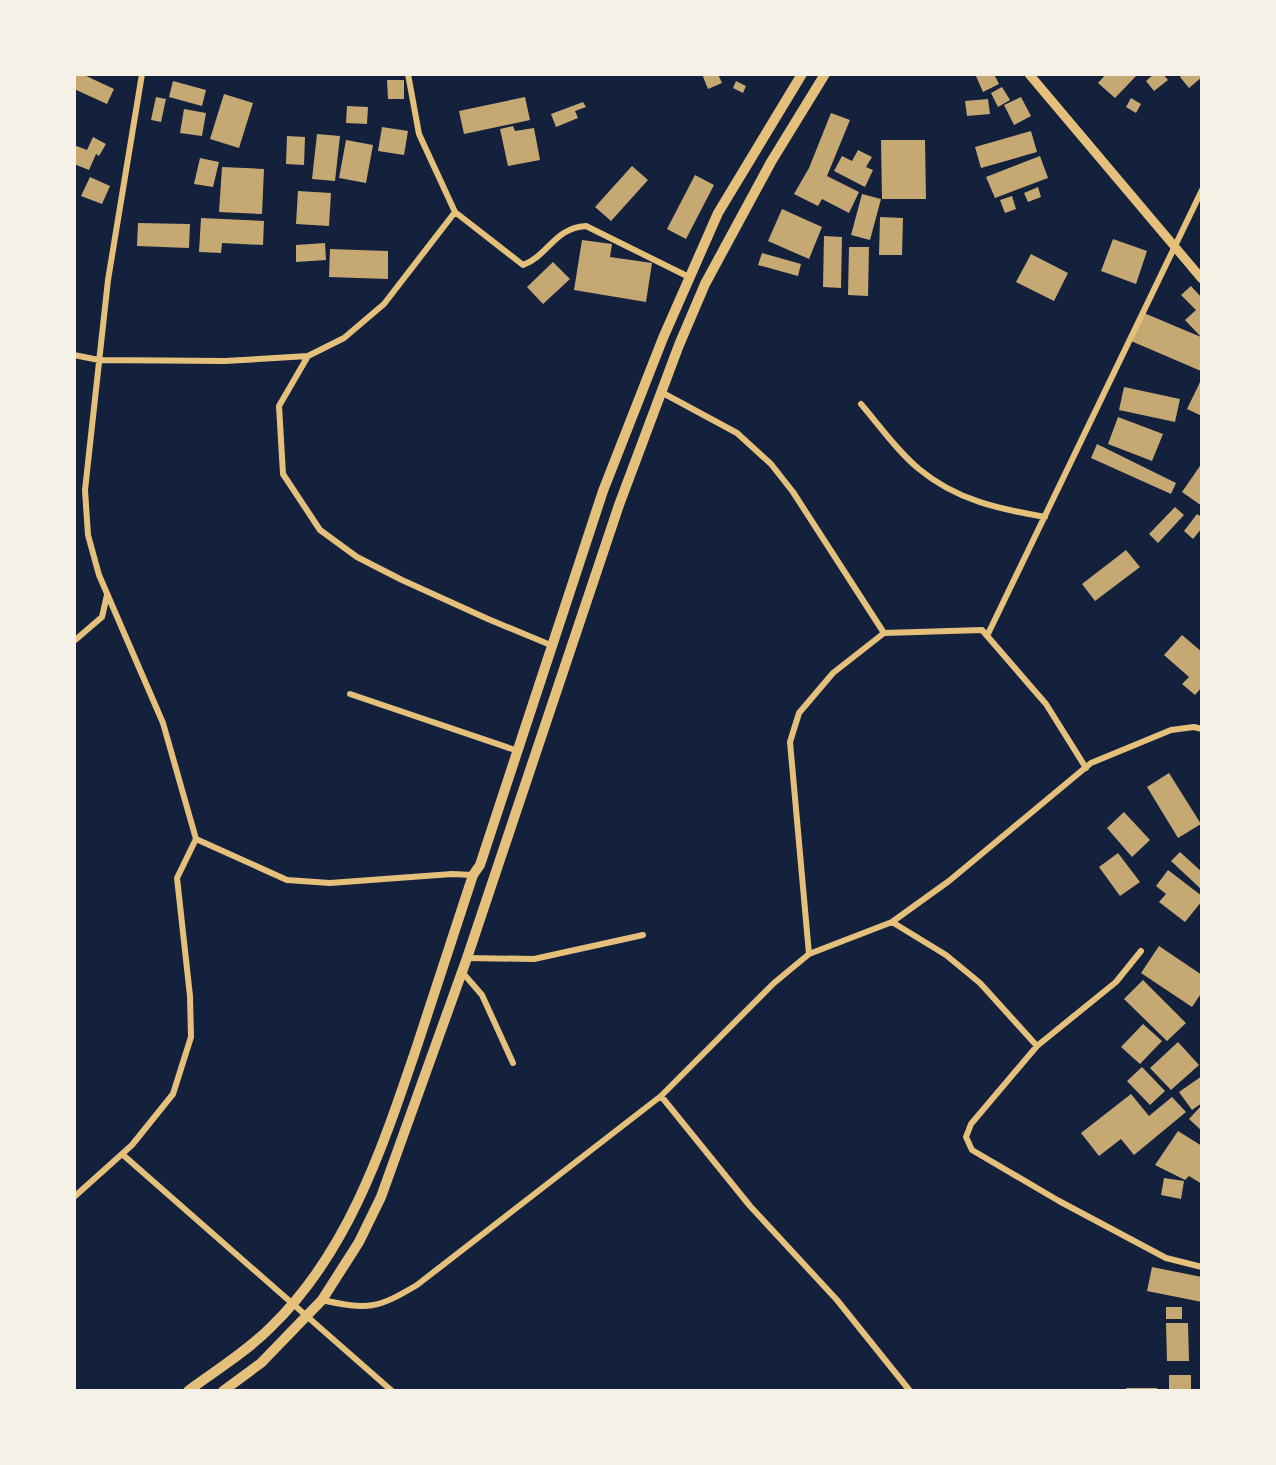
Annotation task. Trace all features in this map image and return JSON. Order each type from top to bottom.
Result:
[{"type":"main road","points":[[188,1391],[269,1329],[292,1304],[342,1235],[369,1181],[473,875],[480,865],[603,491],[718,213],[802,74]]},
{"type":"main road","points":[[223,1391],[261,1363],[322,1300],[359,1242],[381,1197],[467,958],[619,505],[661,392],[705,284],[771,162],[825,74]]},
{"type":"main road","points":[[1029,74],[1202,279]]},
{"type":"street","points":[[74,1197],[122,1154],[173,1094],[191,1037],[190,996],[177,878],[196,839],[163,723],[107,595],[88,535],[85,490],[108,280],[142,74]]},
{"type":"street","points":[[408,74],[419,134],[455,212],[523,265],[532,262],[570,227],[586,226],[689,277]]},
{"type":"street","points":[[987,636],[1202,190]]},
{"type":"street","points":[[74,355],[99,360],[225,361],[308,356],[344,338],[384,304],[455,212]]},
{"type":"street","points":[[308,356],[279,406],[280,433],[283,474],[320,530],[357,557],[402,580],[553,646]]},
{"type":"street","points":[[661,392],[737,433],[771,464],[793,492],[884,633]]},
{"type":"street","points":[[861,404],[917,468],[953,493],[994,508],[1045,517]]},
{"type":"street","points":[[74,641],[102,617],[107,595]]},
{"type":"street","points":[[809,954],[790,742],[799,713],[833,673],[884,633],[982,630],[1046,704],[1086,768]]},
{"type":"street","points":[[350,694],[518,751]]},
{"type":"street","points":[[322,1300],[359,1308],[387,1303],[417,1285],[661,1096],[774,983],[809,954],[892,922],[949,881],[1086,768],[1171,730],[1202,729]]},
{"type":"street","points":[[196,839],[287,880],[330,883],[473,875]]},
{"type":"street","points":[[892,922],[946,955],[1037,1046]]},
{"type":"street","points":[[467,958],[534,959],[643,935]]},
{"type":"street","points":[[1141,951],[1116,982],[1037,1046],[971,1124],[966,1137],[972,1150],[1059,1201],[1166,1258],[1202,1267]]},
{"type":"street","points":[[462,972],[482,995],[513,1063]]},
{"type":"street","points":[[661,1096],[750,1206],[837,1300],[910,1391]]},
{"type":"street","points":[[122,1154],[392,1391]]},
{"type":"building","points":[[74,74],[82,74],[114,89],[107,104],[74,89]]},
{"type":"building","points":[[702,74],[718,74],[722,83],[708,89]]},
{"type":"building","points":[[975,74],[994,74],[999,84],[983,92]]},
{"type":"building","points":[[1106,74],[1138,74],[1115,98],[1098,83]]},
{"type":"building","points":[[1154,74],[1163,74],[1168,80],[1154,91],[1146,81]]},
{"type":"building","points":[[1183,74],[1202,74],[1202,77],[1189,88],[1180,77]]},
{"type":"building","points":[[387,80],[404,80],[404,99],[388,99]]},
{"type":"building","points":[[173,81],[206,90],[202,106],[169,97]]},
{"type":"building","points":[[736,81],[746,86],[743,93],[733,88]]},
{"type":"building","points":[[1002,87],[1010,100],[998,107],[991,93]]},
{"type":"building","points":[[224,94],[253,103],[239,148],[210,139]]},
{"type":"building","points":[[156,97],[166,99],[161,122],[151,120]]},
{"type":"building","points":[[525,97],[530,120],[464,134],[459,111]]},
{"type":"building","points":[[1021,97],[1031,116],[1014,125],[1004,105]]},
{"type":"building","points":[[1131,98],[1141,104],[1136,113],[1126,107]]},
{"type":"building","points":[[988,99],[990,114],[967,116],[965,101]]},
{"type":"building","points":[[583,102],[586,107],[575,111],[578,118],[556,127],[551,114]]},
{"type":"building","points":[[347,106],[368,107],[367,124],[346,123]]},
{"type":"building","points":[[184,109],[206,113],[202,136],[180,133]]},
{"type":"building","points":[[831,113],[850,120],[827,176],[859,192],[849,213],[822,199],[818,206],[794,194],[809,168]]},
{"type":"building","points":[[513,126],[515,131],[534,128],[540,160],[508,166],[500,129]]},
{"type":"building","points":[[382,127],[408,131],[404,155],[378,151]]},
{"type":"building","points":[[1031,131],[1037,152],[981,168],[975,147]]},
{"type":"building","points":[[317,134],[340,136],[335,181],[312,179]]},
{"type":"building","points":[[287,136],[305,137],[304,165],[286,164]]},
{"type":"building","points":[[93,137],[106,144],[99,156],[96,154],[89,170],[74,164],[74,145],[87,150]]},
{"type":"building","points":[[346,140],[373,145],[366,183],[339,178]]},
{"type":"building","points":[[881,140],[925,140],[926,199],[882,199]]},
{"type":"building","points":[[858,150],[872,157],[866,167],[873,170],[865,187],[834,171],[842,156],[852,161]]},
{"type":"building","points":[[1040,156],[1048,178],[995,198],[986,177]]},
{"type":"building","points":[[200,158],[219,162],[213,187],[194,184]]},
{"type":"building","points":[[632,166],[648,180],[611,221],[595,207]]},
{"type":"building","points":[[222,167],[264,169],[262,214],[219,212]]},
{"type":"building","points":[[695,175],[714,185],[686,239],[667,229]]},
{"type":"building","points":[[90,177],[110,186],[102,204],[81,196]]},
{"type":"building","points":[[1038,187],[1041,197],[1028,202],[1024,193]]},
{"type":"building","points":[[298,191],[331,193],[329,226],[296,224]]},
{"type":"building","points":[[862,194],[881,199],[870,240],[851,235]]},
{"type":"building","points":[[1012,196],[1016,209],[1005,213],[1000,200]]},
{"type":"building","points":[[782,209],[822,227],[809,259],[768,241]]},
{"type":"building","points":[[880,217],[903,218],[902,255],[879,255]]},
{"type":"building","points":[[201,218],[264,221],[263,245],[222,243],[221,253],[199,252]]},
{"type":"building","points":[[138,223],[190,224],[189,248],[137,246]]},
{"type":"building","points":[[824,236],[842,237],[841,288],[823,287]]},
{"type":"building","points":[[1113,239],[1147,251],[1136,284],[1101,271]]},
{"type":"building","points":[[582,240],[612,244],[610,257],[652,263],[646,302],[574,290]]},
{"type":"building","points":[[325,243],[326,260],[296,262],[296,245]]},
{"type":"building","points":[[849,247],[869,247],[868,296],[848,295]]},
{"type":"building","points":[[330,249],[388,251],[388,279],[329,277]]},
{"type":"building","points":[[762,253],[801,264],[798,276],[758,265]]},
{"type":"building","points":[[1031,254],[1068,273],[1054,301],[1016,282]]},
{"type":"building","points":[[553,262],[570,279],[543,304],[527,287]]},
{"type":"building","points":[[1191,286],[1202,298],[1201,371],[1131,341],[1144,313],[1201,337],[1185,320],[1196,310],[1181,295]]},
{"type":"building","points":[[1202,378],[1202,416],[1187,409]]},
{"type":"building","points":[[1124,387],[1180,399],[1175,422],[1119,410]]},
{"type":"building","points":[[1118,417],[1163,434],[1152,461],[1108,444]]},
{"type":"building","points":[[1097,444],[1176,483],[1171,494],[1091,458]]},
{"type":"building","points":[[1202,463],[1202,506],[1182,492]]},
{"type":"building","points":[[1175,507],[1184,515],[1158,543],[1149,534]]},
{"type":"building","points":[[1197,514],[1202,517],[1202,528],[1193,539],[1184,531]]},
{"type":"building","points":[[1126,550],[1140,567],[1095,601],[1082,584]]},
{"type":"building","points":[[1182,635],[1202,652],[1202,687],[1195,695],[1182,684],[1189,677],[1164,655]]},
{"type":"building","points":[[1169,773],[1201,824],[1178,838],[1147,787]]},
{"type":"building","points":[[1124,812],[1150,840],[1132,857],[1107,828]]},
{"type":"building","points":[[1180,852],[1202,872],[1202,890],[1171,861]]},
{"type":"building","points":[[1118,853],[1140,882],[1120,896],[1099,867]]},
{"type":"building","points":[[1168,870],[1202,896],[1202,901],[1185,922],[1159,902],[1166,894],[1156,886]]},
{"type":"building","points":[[1159,946],[1202,975],[1202,992],[1192,1007],[1141,973]]},
{"type":"building","points":[[1143,980],[1186,1023],[1167,1041],[1124,999]]},
{"type":"building","points":[[1143,1024],[1162,1041],[1140,1064],[1121,1047]]},
{"type":"building","points":[[1178,1042],[1199,1065],[1171,1090],[1150,1068]]},
{"type":"building","points":[[1142,1067],[1165,1091],[1150,1105],[1127,1081]]},
{"type":"building","points":[[1202,1076],[1202,1103],[1192,1110],[1179,1092]]},
{"type":"building","points":[[1131,1094],[1149,1116],[1172,1097],[1186,1112],[1134,1155],[1121,1139],[1099,1156],[1081,1133]]},
{"type":"building","points":[[1200,1107],[1202,1109],[1202,1131],[1189,1119]]},
{"type":"building","points":[[1178,1131],[1202,1146],[1202,1184],[1189,1176],[1185,1180],[1155,1165]]},
{"type":"building","points":[[1164,1178],[1184,1181],[1181,1199],[1161,1195]]},
{"type":"building","points":[[1152,1267],[1202,1277],[1202,1302],[1147,1291]]},
{"type":"building","points":[[1166,1307],[1182,1307],[1182,1319],[1166,1319]]},
{"type":"building","points":[[1166,1323],[1188,1323],[1189,1361],[1167,1361]]},
{"type":"building","points":[[1169,1375],[1191,1375],[1191,1391],[1169,1391]]},
{"type":"building","points":[[1126,1388],[1157,1388],[1157,1391],[1126,1391]]}]
